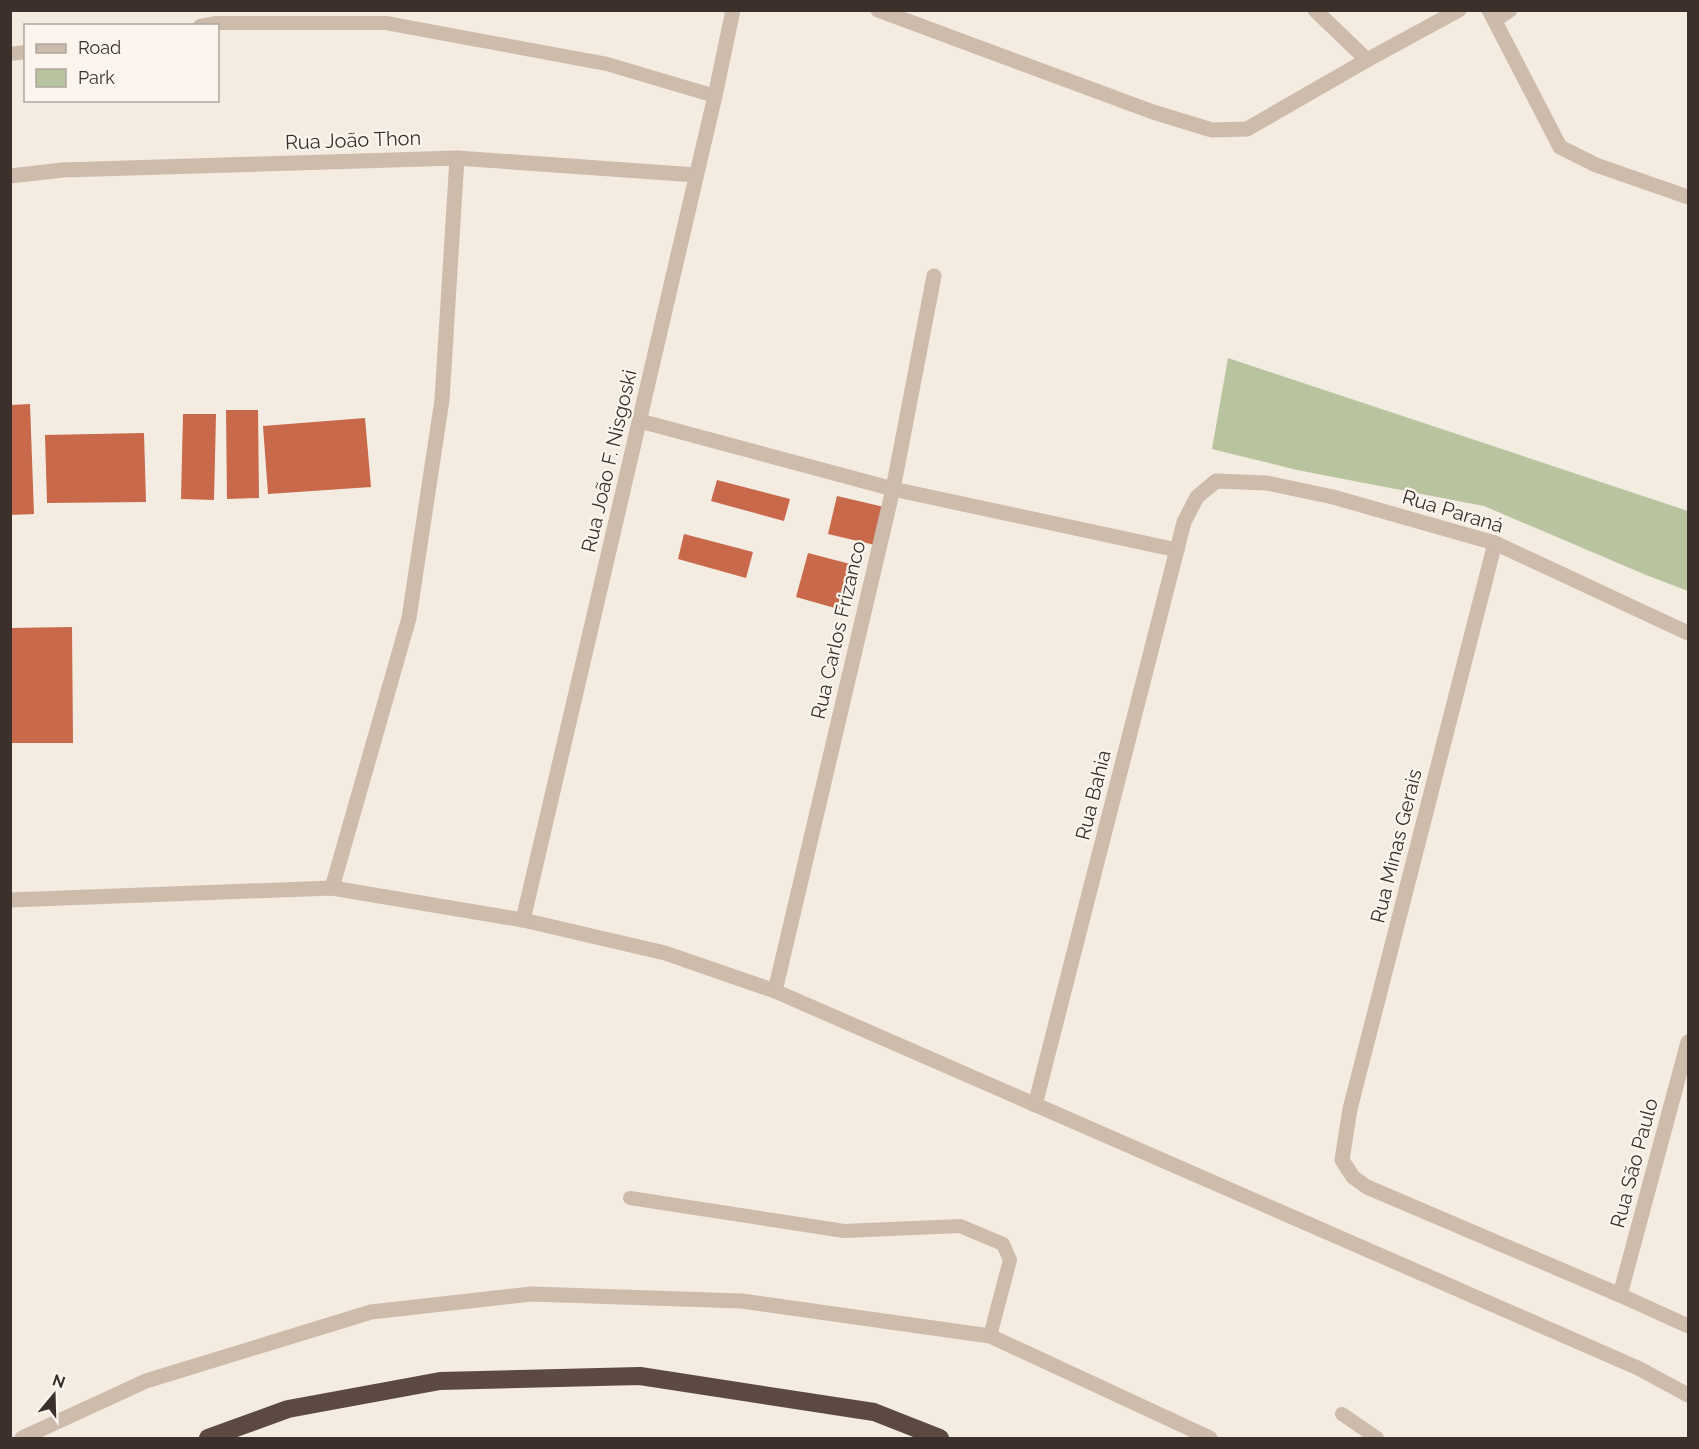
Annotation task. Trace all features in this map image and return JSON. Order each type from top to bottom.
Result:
[{"type":"highway","points":[[208,1438],[288,1409],[440,1381],[640,1377],[874,1412],[940,1438]]},
{"type":"street","name":"Rua João F. Nisgoski","points":[[523,921],[733,10]]},
{"type":"street","points":[[878,10],[1154,112],[1212,130],[1247,129],[1459,10]]},
{"type":"street","points":[[1315,10],[1367,60]]},
{"type":"street","points":[[1510,10],[1492,15],[1560,147],[1596,165],[1689,197]]},
{"type":"street","points":[[332,888],[409,618],[442,400],[457,158]]},
{"type":"street","name":"Rua João Thon","points":[[10,176],[63,170],[457,158],[696,175]]},
{"type":"street","name":"Rua Carlos Frizanco","points":[[775,990],[892,489],[934,276]]},
{"type":"street","points":[[640,421],[892,489],[1177,550]]},
{"type":"street","name":"Rua Paraná","points":[[1197,497],[1216,481],[1267,483],[1333,497],[1495,543],[1689,633]]},
{"type":"street","name":"Rua Bahia","points":[[1035,1105],[1184,522],[1197,497]]},
{"type":"street","name":"Rua Minas Gerais","points":[[1495,543],[1350,1109],[1342,1160],[1353,1177],[1367,1187],[1620,1295]]},
{"type":"street","points":[[10,900],[332,888],[523,921],[665,953],[775,990],[1627,1364],[1689,1395]]},
{"type":"street","name":"Rua São Paulo","points":[[1620,1295],[1689,1042]]},
{"type":"street","points":[[22,1438],[146,1382],[371,1312],[543,1294],[742,1301],[990,1336],[1210,1438]]},
{"type":"street","points":[[1620,1295],[1689,1326]]},
{"type":"lane","points":[[211,24],[386,23],[607,64],[715,96]]},
{"type":"lane","points":[[630,1198],[844,1231],[960,1226],[1003,1244],[1010,1260],[990,1336]]},
{"type":"lane","points":[[1342,1414],[1377,1438]]},
{"type":"green space","points":[[1228,358],[1688,511],[1688,591],[1484,506],[1297,470],[1212,449]]},
{"type":"building","points":[[30,404],[34,514],[10,515],[10,405]]},
{"type":"building","points":[[226,410],[258,410],[259,498],[227,499]]},
{"type":"building","points":[[183,414],[216,414],[214,500],[181,499]]},
{"type":"building","points":[[365,418],[371,487],[268,494],[263,426]]},
{"type":"building","points":[[144,433],[146,502],[47,503],[45,435]]},
{"type":"building","points":[[717,480],[790,499],[784,521],[711,501]]},
{"type":"building","points":[[837,496],[884,507],[875,545],[828,534]]},
{"type":"building","points":[[684,534],[753,552],[746,578],[678,559]]},
{"type":"building","points":[[808,553],[854,565],[842,610],[796,597]]},
{"type":"building","points":[[72,627],[73,743],[10,743],[10,628]]}]
